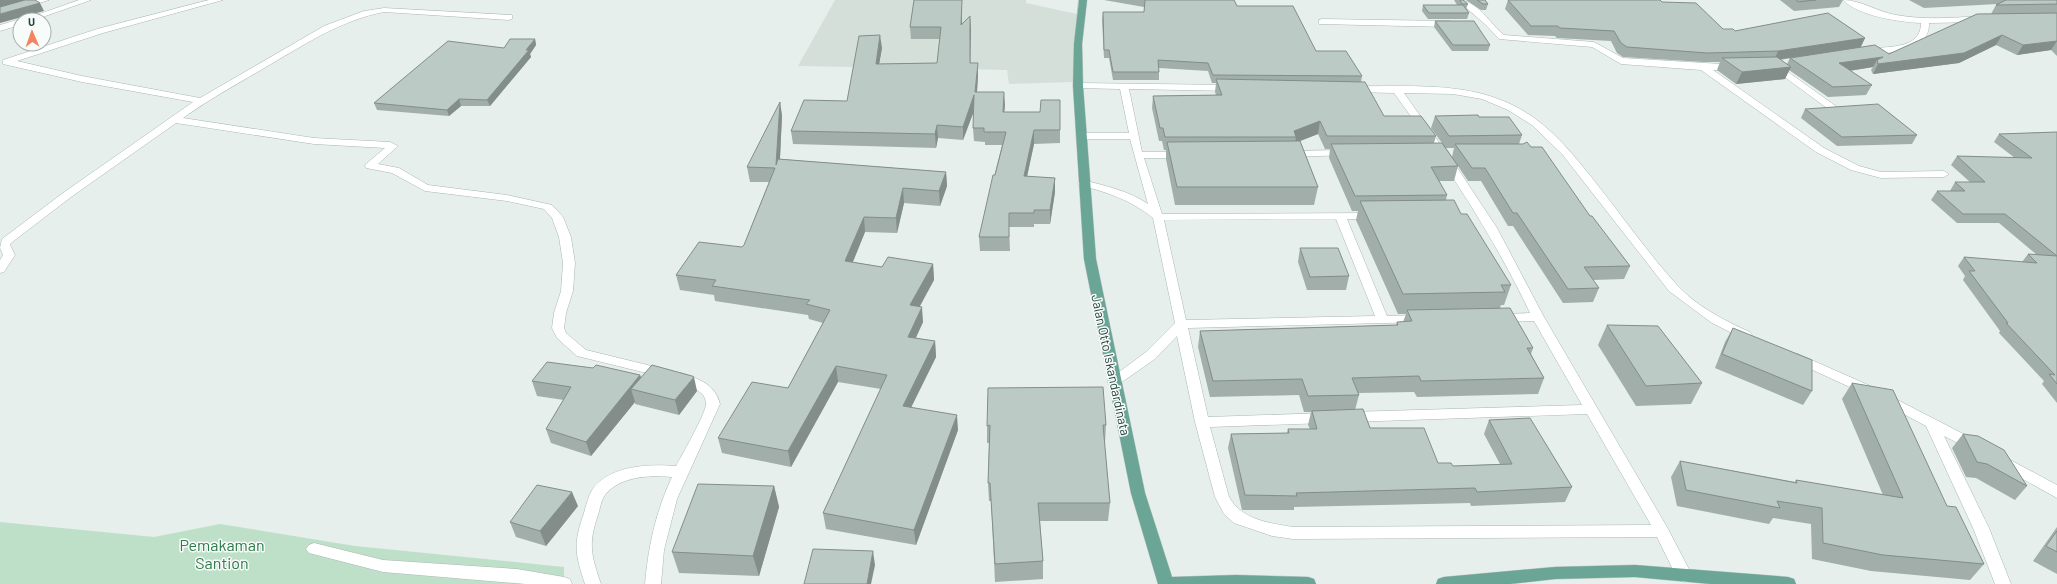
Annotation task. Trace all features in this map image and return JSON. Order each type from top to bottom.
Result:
[{"type":"main road","name":"Jalan Otto Iskandardinata","points":[[1083,0],[1078,44],[1078,86],[1083,184],[1090,260],[1138,493],[1165,584],[1236,582],[1308,584]]},
{"type":"main road","points":[[1444,584],[1555,573],[1636,571],[1788,584]]},
{"type":"street","points":[[0,13],[45,0]]},
{"type":"street","points":[[50,12],[87,0]]},
{"type":"street","points":[[3,61],[100,31],[219,0]]},
{"type":"street","points":[[1461,0],[1489,23],[1502,37],[1594,45],[1621,61],[1702,67],[1745,67]]},
{"type":"street","points":[[1847,0],[1863,9],[1888,17],[1925,21],[1987,19]]},
{"type":"street","points":[[0,269],[9,254],[4,245],[6,241],[67,195],[201,101],[316,34],[367,13],[394,10],[509,17]]},
{"type":"street","points":[[1857,53],[1907,45],[1921,40],[1926,31],[1925,21]]},
{"type":"street","points":[[1322,22],[1458,24]]},
{"type":"street","points":[[1477,24],[1489,23]]},
{"type":"street","points":[[0,28],[12,24]]},
{"type":"street","points":[[3,61],[82,79],[201,101]]},
{"type":"street","points":[[1789,63],[1770,65],[1834,109]]},
{"type":"street","points":[[1702,67],[1820,150],[1855,168],[1881,175],[1944,174]]},
{"type":"street","points":[[1078,86],[1241,88]]},
{"type":"street","points":[[1124,87],[1133,136],[1158,217],[1202,422],[1222,498],[1229,510],[1239,519],[1272,530],[1293,533],[1662,530]]},
{"type":"street","points":[[1342,89],[1473,94],[1506,106],[1540,125],[1553,136],[1673,288],[1692,305],[1721,324],[1757,340]]},
{"type":"street","points":[[1397,90],[1443,152],[1477,214],[1517,272],[1538,317],[1662,530],[1684,575]]},
{"type":"street","points":[[174,120],[314,141],[390,145],[393,146],[370,166],[395,170],[425,188],[508,198],[530,202],[548,208],[557,217],[565,237],[569,263],[567,291],[560,313],[558,328],[561,335],[582,353],[676,377],[704,386],[712,394],[713,404],[709,416],[681,472],[660,531],[653,566],[653,584]]},
{"type":"street","points":[[1080,136],[1133,136]]},
{"type":"street","points":[[1427,152],[1458,152]]},
{"type":"street","points":[[1279,154],[1357,153]]},
{"type":"street","points":[[1138,155],[1192,155]]},
{"type":"street","points":[[1083,184],[1128,197],[1142,203],[1158,217],[1387,216]]},
{"type":"street","points":[[1340,216],[1383,320]]},
{"type":"street","points":[[1492,318],[1538,317]]},
{"type":"street","points":[[1114,380],[1138,366],[1165,343],[1181,324],[1430,319]]},
{"type":"street","points":[[1786,353],[1859,385],[2057,492]]},
{"type":"street","points":[[1202,422],[1592,409]]},
{"type":"street","points":[[1932,425],[1981,528],[2003,584]]},
{"type":"street","points":[[593,584],[584,557],[584,534],[598,493],[607,484],[618,477],[654,470],[681,472]]},
{"type":"street","points":[[314,549],[383,566],[517,576],[564,584]]},
{"type":"shaded area","points":[[835,0],[1026,0],[1026,3],[1077,14],[1073,82],[1009,84],[1007,70],[798,66]]},
{"type":"green space","name":"Pemakaman Santion","points":[[0,522],[154,537],[220,524],[355,546],[564,567],[564,584],[0,584]]},
{"type":"building","points":[[25,0],[35,0],[40,3],[0,14],[0,7]]},
{"type":"building","points":[[914,0],[962,0],[961,25],[970,16],[970,63],[978,63],[975,92],[1004,92],[1003,112],[1040,112],[1041,100],[1060,100],[1060,130],[1034,130],[1024,176],[1055,178],[1050,210],[1034,210],[1034,213],[1009,213],[1009,237],[979,237],[993,175],[995,175],[1006,132],[984,132],[984,128],[973,128],[974,95],[963,127],[937,125],[935,134],[791,131],[804,100],[847,101],[859,36],[880,35],[876,64],[937,63],[941,27],[910,27]]},
{"type":"building","points":[[1145,0],[1234,0],[1237,6],[1293,6],[1316,51],[1346,51],[1362,76],[1213,75],[1208,63],[1158,60],[1159,72],[1113,72],[1109,50],[1104,50],[1103,12],[1144,12]]},
{"type":"building","points":[[1460,0],[1463,0],[1468,4],[1462,4]]},
{"type":"building","points":[[1477,0],[1485,0],[1488,4],[1483,4]]},
{"type":"building","points":[[1508,0],[1660,0],[1662,2],[1696,3],[1723,29],[1733,29],[1735,31],[1828,13],[1865,38],[1778,51],[1707,53],[1627,47],[1621,43],[1614,31],[1560,28],[1558,26],[1531,26]]},
{"type":"building","points":[[1796,0],[1816,0],[1798,2]]},
{"type":"building","points":[[2006,0],[2057,0],[2057,4],[1996,5]]},
{"type":"building","points":[[1423,5],[1463,5],[1469,13],[1429,13]]},
{"type":"building","points":[[2057,13],[2057,41],[2023,45],[2002,35],[1964,53],[1878,64],[1877,60],[1883,57],[1839,63],[1872,85],[1833,87],[1790,58],[1875,45],[1889,54],[1977,14]]},
{"type":"building","points":[[1435,21],[1474,21],[1490,45],[1453,45]]},
{"type":"building","points":[[510,39],[535,39],[526,50],[529,50],[487,100],[459,99],[447,110],[374,103],[448,41],[504,48]]},
{"type":"building","points":[[1777,57],[1791,67],[1742,72],[1722,58]]},
{"type":"building","points":[[1216,79],[1365,82],[1384,116],[1421,116],[1436,136],[1327,136],[1320,121],[1294,131],[1296,137],[1165,137],[1163,128],[1160,128],[1153,96],[1222,95]]},
{"type":"building","points":[[780,102],[776,165],[778,159],[946,172],[939,191],[903,188],[896,218],[864,217],[845,261],[882,267],[888,257],[933,264],[910,305],[922,307],[908,337],[935,341],[903,406],[957,415],[914,530],[823,513],[887,375],[836,366],[788,451],[718,438],[752,382],[788,388],[830,310],[806,304],[810,300],[712,286],[716,280],[676,275],[699,242],[742,247],[744,245],[775,168],[747,167]]},
{"type":"building","points":[[1878,104],[1917,135],[1842,137],[1805,109]]},
{"type":"building","points":[[1478,115],[1479,117],[1509,117],[1522,135],[1449,136],[1435,116]]},
{"type":"building","points":[[2057,132],[2057,256],[2005,214],[1963,214],[1937,191],[1965,191],[1955,182],[1985,182],[1957,156],[2032,158],[1999,134]]},
{"type":"building","points":[[1300,141],[1318,187],[1177,187],[1167,142]]},
{"type":"building","points":[[1527,142],[1531,147],[1542,147],[1590,216],[1592,216],[1630,266],[1584,267],[1599,288],[1568,289],[1517,213],[1513,213],[1485,168],[1472,168],[1455,144],[1523,144]]},
{"type":"building","points":[[1442,143],[1458,166],[1431,167],[1447,195],[1355,196],[1331,144]]},
{"type":"building","points":[[1454,200],[1461,214],[1467,214],[1511,285],[1501,285],[1505,292],[1403,294],[1360,201]]},
{"type":"building","points":[[1300,248],[1338,248],[1349,276],[1310,277]]},
{"type":"building","points":[[2028,254],[2057,256],[2057,384],[2049,374],[2055,375],[2006,323],[2008,323],[1969,271],[1975,271],[1964,257],[2037,263]]},
{"type":"building","points":[[1510,308],[1533,348],[1527,348],[1544,378],[1421,381],[1419,376],[1352,378],[1359,395],[1308,396],[1302,379],[1213,381],[1200,331],[1398,325],[1397,322],[1412,321],[1407,310]]},
{"type":"building","points":[[1607,325],[1658,326],[1702,383],[1646,386]]},
{"type":"building","points":[[1733,328],[1812,360],[1812,391],[1722,354]]},
{"type":"building","points":[[547,362],[593,368],[596,365],[640,375],[586,442],[546,429],[571,387],[532,381]]},
{"type":"building","points":[[652,365],[694,377],[675,400],[631,389]]},
{"type":"building","points":[[1852,383],[1893,390],[1947,506],[1956,507],[1984,564],[1883,555],[1823,543],[1822,508],[1777,501],[1780,508],[1686,490],[1680,461],[1797,483],[1796,480],[1903,498]]},
{"type":"building","points":[[1103,387],[1106,425],[1103,425],[1110,503],[1038,503],[1043,561],[995,564],[990,483],[988,483],[990,425],[987,426],[988,388]]},
{"type":"building","points":[[1363,409],[1370,428],[1424,428],[1438,463],[1451,463],[1453,466],[1512,464],[1489,420],[1530,418],[1572,487],[1477,492],[1475,488],[1296,493],[1297,496],[1245,495],[1231,434],[1289,433],[1288,429],[1317,429],[1312,411]]},
{"type":"building","points":[[1963,434],[1978,436],[2004,450],[2027,486],[1987,464],[1977,462]]},
{"type":"building","points":[[698,484],[774,486],[753,556],[672,552]]},
{"type":"building","points":[[537,485],[572,492],[540,531],[510,522]]},
{"type":"building","points":[[2057,531],[2057,552],[2046,546]]},
{"type":"building","points":[[813,549],[873,551],[867,584],[804,584]]}]
